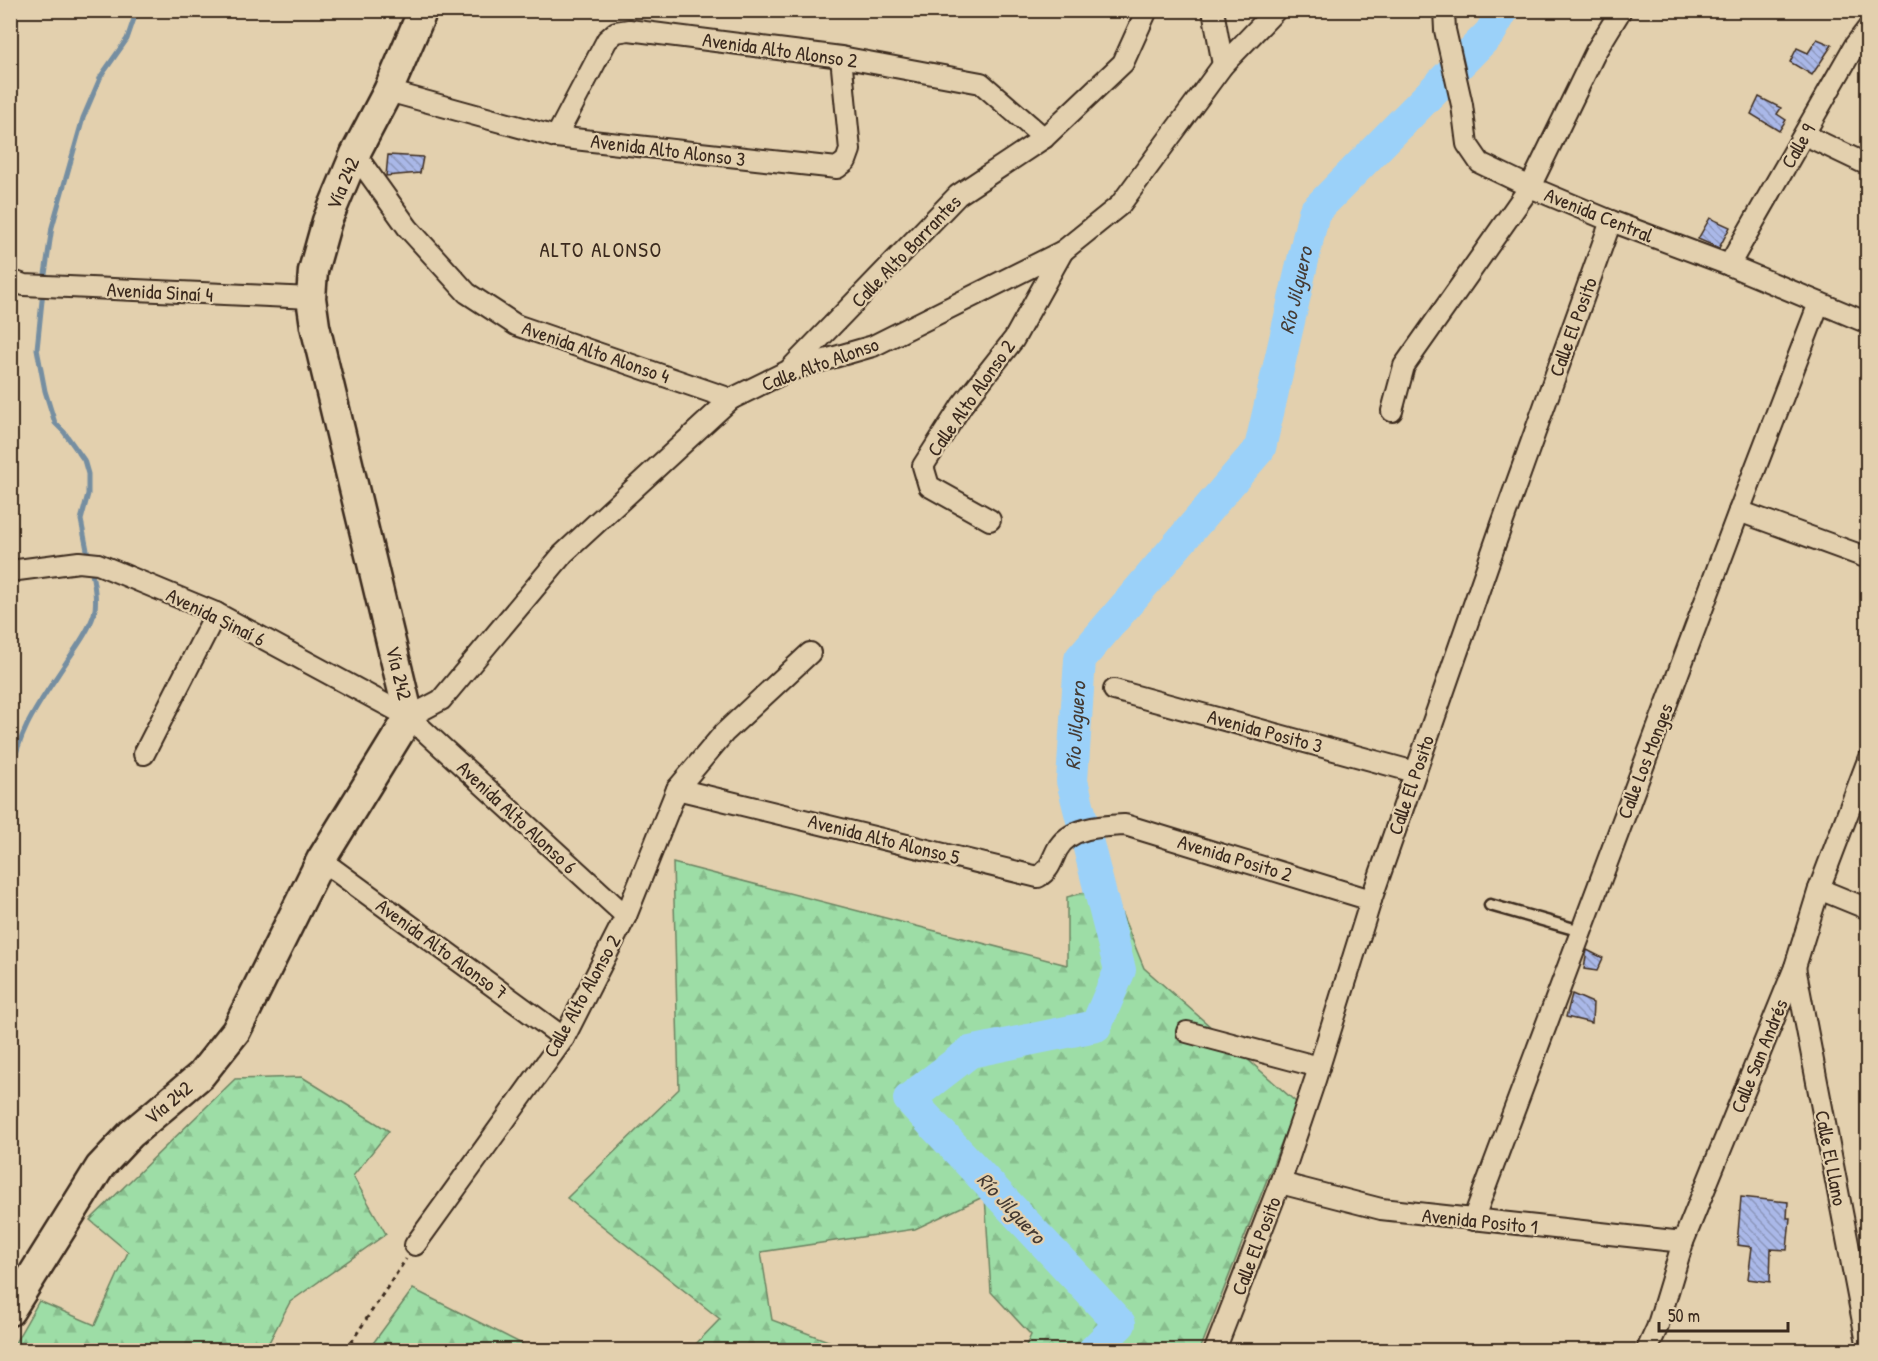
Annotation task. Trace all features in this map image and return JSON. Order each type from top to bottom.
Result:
[{"type":"main road","name":"Vía 242","points":[[10,1311],[100,1167],[131,1134],[201,1075],[236,1032],[321,860],[409,717],[315,326],[311,298],[313,271],[327,221],[355,154],[388,92],[423,10]]},
{"type":"street","name":"Calle Alto Barrantes","points":[[790,370],[958,195],[1044,138],[1124,63],[1147,10]]},
{"type":"street","points":[[1213,10],[1223,65]]},
{"type":"street","points":[[1223,65],[1276,10]]},
{"type":"street","points":[[1392,411],[1404,366],[1530,187],[1596,51],[1621,10]]},
{"type":"street","name":"Avenida Central","points":[[1444,20],[1462,105],[1467,144],[1480,163],[1611,221],[1729,265],[1868,323]]},
{"type":"street","name":"Calle 9","points":[[1729,265],[1855,45],[1868,28]]},
{"type":"street","name":"Avenida Alto Alonso 2","points":[[556,137],[607,40],[615,32],[629,30],[841,57],[981,83],[1044,138]]},
{"type":"street","name":"Avenida Alto Alonso 3","points":[[388,92],[556,137],[837,168],[846,161],[850,150],[841,57]]},
{"type":"street","name":"Calle Alto Alonso","points":[[409,717],[441,700],[563,554],[731,399],[790,370],[873,346],[1063,251],[1120,205],[1223,65]]},
{"type":"street","points":[[1805,135],[1868,165]]},
{"type":"street","name":"Avenida Alto Alonso 4","points":[[355,154],[408,228],[467,293],[516,325],[731,399]]},
{"type":"street","name":"Calle El Posito","points":[[1215,1350],[1280,1183],[1371,900],[1415,772],[1611,221]]},
{"type":"street","name":"Calle Alto Alonso 2","points":[[990,520],[929,486],[923,466],[962,405],[1014,339],[1063,251]]},
{"type":"street","name":"Avenida Sinaí 4","points":[[10,280],[24,285],[311,298]]},
{"type":"street","name":"Calle Los Monges","points":[[1473,1220],[1738,511],[1819,303]]},
{"type":"street","points":[[1738,511],[1868,558]]},
{"type":"street","name":"Avenida Sinaí 6","points":[[10,571],[79,562],[98,564],[216,613],[409,717]]},
{"type":"street","points":[[144,754],[216,613]]},
{"type":"street","name":"Calle Alto Alonso 2","points":[[415,1245],[564,1038],[626,916],[677,789],[724,733],[810,653]]},
{"type":"street","name":"Avenida Posito 3","points":[[1114,690],[1415,772]]},
{"type":"street","name":"Avenida Alto Alonso 6","points":[[409,717],[626,916]]},
{"type":"street","name":"Calle San Andrés","points":[[1647,1350],[1657,1328],[1683,1242],[1795,968],[1819,889],[1868,760]]},
{"type":"street","name":"Avenida Alto Alonso 5","points":[[677,789],[1038,877],[1046,872],[1058,848],[1071,835]]},
{"type":"street","name":"Avenida Posito 2","points":[[1071,835],[1099,826],[1125,825],[1371,900]]},
{"type":"street","name":"Avenida Alto Alonso 7","points":[[321,860],[564,1038]]},
{"type":"street","points":[[1819,889],[1868,909]]},
{"type":"street","name":"Calle El Llano","points":[[1795,968],[1868,1348]]},
{"type":"street","points":[[1187,1032],[1319,1067]]},
{"type":"street","name":"Avenida Posito 1","points":[[1280,1183],[1381,1209],[1683,1242]]},
{"type":"lane","points":[[1490,905],[1581,931]]},
{"type":"path","points":[[346,1350],[415,1245]]},
{"type":"green space","points":[[673,863],[1067,965],[1067,897],[1110,885],[1144,968],[1297,1103],[1200,1350],[1147,1350],[1123,1347],[1120,1350],[1024,1350],[1031,1335],[991,1292],[985,1196],[915,1229],[761,1252],[772,1320],[852,1350],[690,1350],[720,1319],[567,1198],[679,1089]]},
{"type":"green space","points":[[302,1077],[389,1131],[353,1176],[386,1234],[290,1302],[265,1350],[11,1350],[39,1301],[95,1325],[128,1252],[90,1220],[235,1079]]},
{"type":"green space","points":[[413,1289],[534,1350],[368,1350]]},
{"type":"building","points":[[1817,39],[1832,45],[1812,75],[1790,62],[1797,48],[1808,53]]},
{"type":"building","points":[[1759,97],[1781,108],[1777,114],[1786,120],[1779,131],[1751,114]]},
{"type":"building","points":[[388,155],[423,157],[420,173],[386,176]]},
{"type":"building","points":[[1710,218],[1730,227],[1719,248],[1698,239]]},
{"type":"building","points":[[1587,950],[1603,958],[1597,971],[1584,969]]},
{"type":"building","points":[[1572,994],[1593,1003],[1592,1023],[1566,1017]]},
{"type":"building","points":[[1741,1197],[1788,1202],[1787,1218],[1790,1218],[1787,1250],[1771,1249],[1770,1282],[1748,1279],[1752,1247],[1737,1245]]},
{"type":"waterway","points":[[44,281],[52,227],[83,118],[101,76],[127,39],[137,10]]},
{"type":"waterway","name":"Río Jilguero","points":[[1094,1350],[1120,1324],[909,1099],[970,1052],[1096,1026],[1120,970],[1072,781],[1080,659],[1260,448],[1314,212],[1490,33],[1503,10]]},
{"type":"waterway","points":[[43,291],[37,349],[45,391],[55,423],[84,460],[88,474],[88,494],[81,520],[89,560]]},
{"type":"waterway","points":[[10,782],[13,763],[24,731],[92,620],[96,597],[91,569]]},
{"type":"district","name":"ALTO ALONSO","points":[[601,250]]}]
